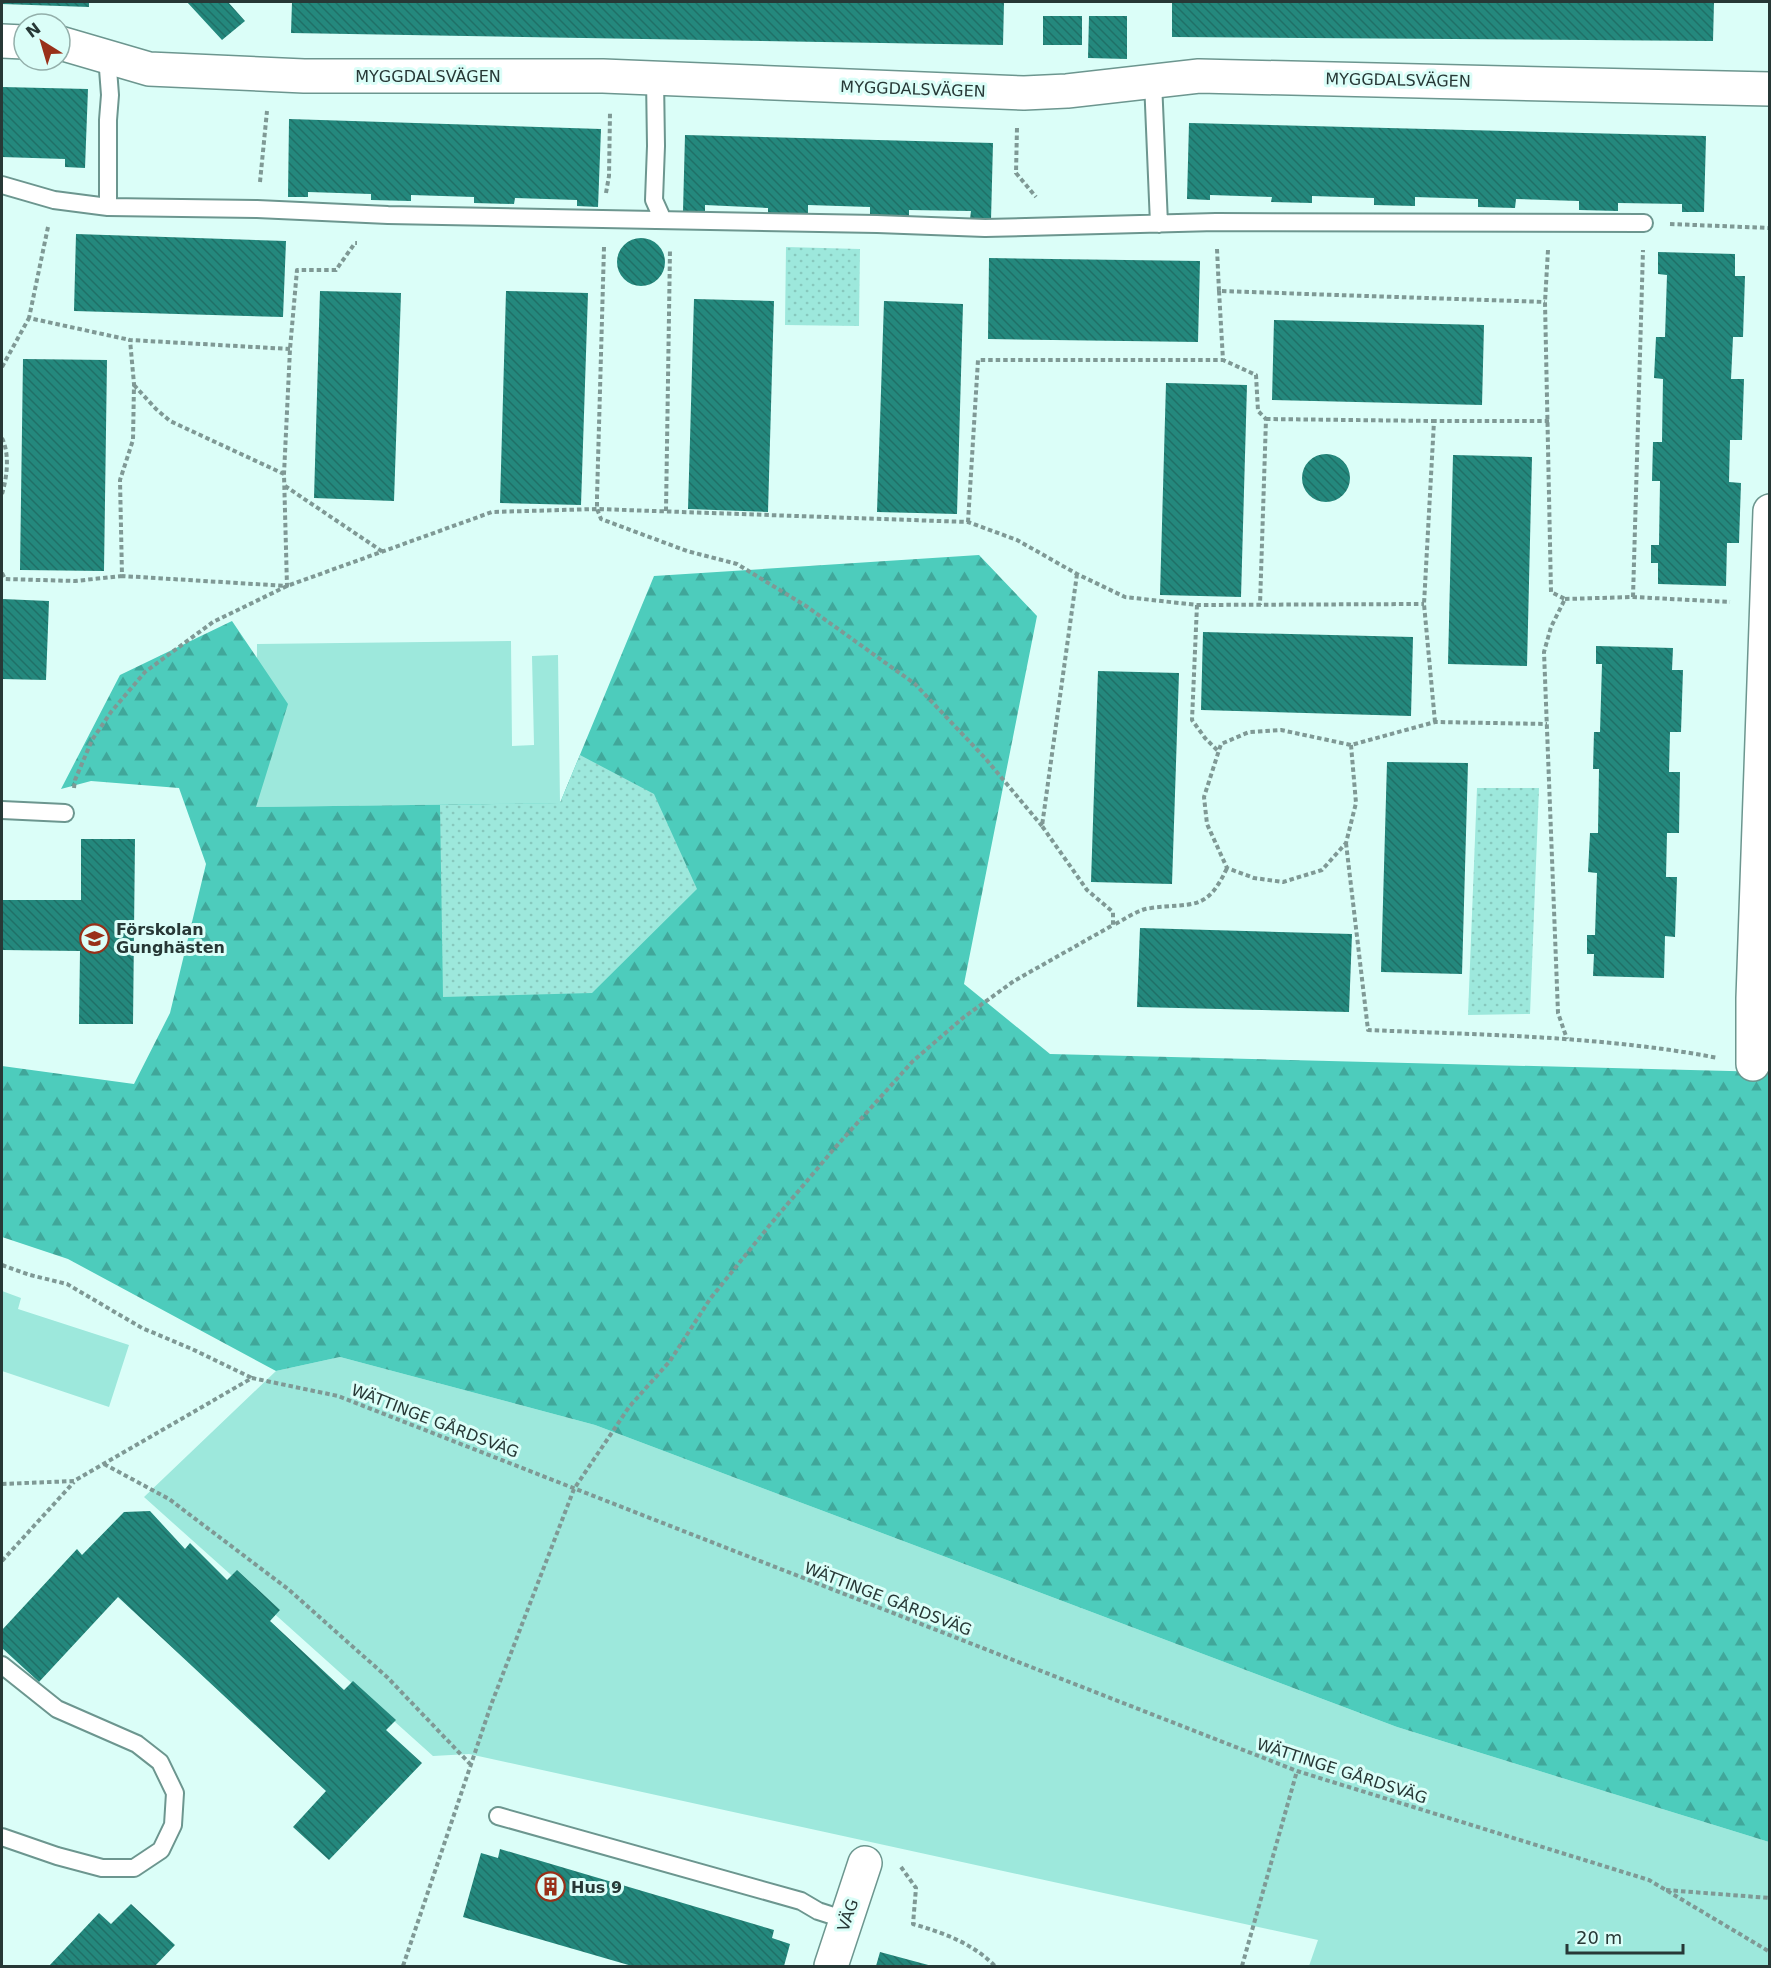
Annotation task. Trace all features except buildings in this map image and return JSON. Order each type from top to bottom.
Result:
[{"type":"street","name":"MYGGDALSVÄGEN","points":[[72,46],[149,69],[303,76],[603,76],[1024,93],[1066,91],[1211,76],[1770,89]]},
{"type":"street","points":[[1753,1064],[1753,998],[1770,511]]},
{"type":"street","name":"VÄG","points":[[831,1966],[865,1863]]},
{"type":"lane","points":[[107,56],[110,95],[108,207]]},
{"type":"lane","points":[[655,78],[654,200],[663,220]]},
{"type":"lane","points":[[1153,81],[1158,224]]},
{"type":"lane","points":[[2,185],[54,200],[108,207],[257,209],[388,215],[866,223],[986,228],[1216,222],[1644,223]]},
{"type":"lane","points":[[2,810],[65,813]]},
{"type":"lane","points":[[2,1665],[57,1709],[137,1744],[160,1762],[175,1793],[173,1825],[161,1850],[134,1868],[102,1868],[57,1856],[2,1837]]},
{"type":"lane","points":[[498,1816],[801,1901],[818,1911],[846,1920]]},
{"type":"path","points":[[610,104],[609,177],[601,219],[604,239],[597,509],[601,519],[687,551],[736,564],[806,606],[915,684],[985,758],[1042,826],[1087,890],[1113,912],[1113,925]]},
{"type":"path","points":[[257,209],[268,107]]},
{"type":"path","points":[[1017,117],[1016,173],[1059,226]]},
{"type":"path","points":[[2,367],[29,318],[54,200]]},
{"type":"path","points":[[287,586],[284,474],[290,350],[297,270],[336,270],[355,243],[373,244],[386,234],[388,215]]},
{"type":"path","points":[[663,220],[670,234],[666,511]]},
{"type":"path","points":[[1216,222],[1223,360]]},
{"type":"path","points":[[1633,597],[1644,223],[1770,228]]},
{"type":"path","points":[[1548,243],[1545,302],[1551,592],[1565,599],[1633,597],[1767,604]]},
{"type":"path","points":[[1219,291],[1545,302]]},
{"type":"path","points":[[29,318],[130,340],[290,350]]},
{"type":"path","points":[[122,576],[120,480],[133,440],[134,384],[130,340]]},
{"type":"path","points":[[968,522],[978,360],[1223,360],[1256,375],[1258,411],[1266,419],[1549,421]]},
{"type":"path","points":[[134,384],[156,410],[170,421],[284,474]]},
{"type":"path","points":[[1260,606],[1266,419]]},
{"type":"path","points":[[1434,421],[1424,603],[1435,722]]},
{"type":"path","points":[[2,438],[7,478],[2,494]]},
{"type":"path","points":[[284,485],[383,552]]},
{"type":"path","points":[[65,813],[73,796],[75,780],[92,740],[111,712],[145,672],[213,622],[287,586],[492,512],[597,509],[968,522],[1017,540],[1077,574],[1125,597],[1197,605],[1424,603]]},
{"type":"path","points":[[2,573],[5,579],[75,581],[122,576],[287,586]]},
{"type":"path","points":[[1042,826],[1077,574]]},
{"type":"path","points":[[1565,599],[1551,627],[1545,652],[1558,1013],[1567,1039]]},
{"type":"path","points":[[1197,605],[1192,720],[1204,738],[1219,752]]},
{"type":"path","points":[[1347,843],[1322,870],[1284,882],[1254,878],[1227,868],[1207,824],[1204,797],[1221,744],[1249,732],[1281,730],[1351,745],[1435,722],[1547,724]]},
{"type":"path","points":[[1351,745],[1356,803],[1347,843],[1368,1030],[1567,1039],[1655,1046],[1753,1064]]},
{"type":"path","points":[[403,1966],[491,1705],[574,1489],[629,1407],[670,1361],[710,1299],[833,1150],[913,1061],[964,1017],[1014,981],[1113,925],[1149,908],[1192,906],[1209,897],[1220,883],[1227,868]]},
{"type":"path","name":"WÄTTINGE GÅRDSVÄG","points":[[2,1264],[30,1275],[67,1284],[142,1328],[252,1378],[338,1396],[1297,1772],[1649,1880],[1770,1952]]},
{"type":"path","points":[[2,1561],[74,1481],[252,1378]]},
{"type":"path","points":[[103,1464],[169,1499],[288,1589],[388,1678],[471,1765]]},
{"type":"path","points":[[2,1484],[74,1481]]},
{"type":"path","points":[[1242,1966],[1297,1772]]},
{"type":"path","points":[[865,1863],[882,1858],[898,1863],[916,1888],[913,1924],[950,1935],[983,1955],[995,1966]]},
{"type":"path","points":[[1664,1890],[1770,1898]]},
{"type":"green space","points":[[786,247],[860,249],[859,326],[785,325]]},
{"type":"green space","points":[[979,555],[1037,616],[964,984],[1050,1054],[1769,1072],[1769,1842],[1397,1727],[595,1425],[340,1357],[276,1371],[68,1259],[2,1237],[2,1066],[134,1084],[170,1013],[206,864],[179,788],[91,781],[61,789],[120,675],[232,621],[288,704],[256,807],[560,803],[654,576]]},
{"type":"green space","points":[[511,641],[512,746],[534,745],[532,656],[558,655],[560,803],[256,807],[257,644]]},
{"type":"green space","points":[[580,755],[654,794],[697,889],[592,993],[443,997],[440,805],[560,803]]},
{"type":"green space","points":[[1477,788],[1539,788],[1530,1014],[1468,1015]]},
{"type":"green space","points":[[2,1291],[21,1298],[18,1309],[129,1345],[109,1407],[2,1371]]},
{"type":"green space","points":[[340,1357],[595,1425],[1397,1727],[1769,1842],[1769,1966],[1309,1966],[1318,1940],[469,1754],[433,1756],[144,1497],[276,1371]]},
{"type":"place","name":"Förskolan Gunghästen","points":[[95,938]]},
{"type":"place","name":"Hus 9","points":[[550,1887]]}]
